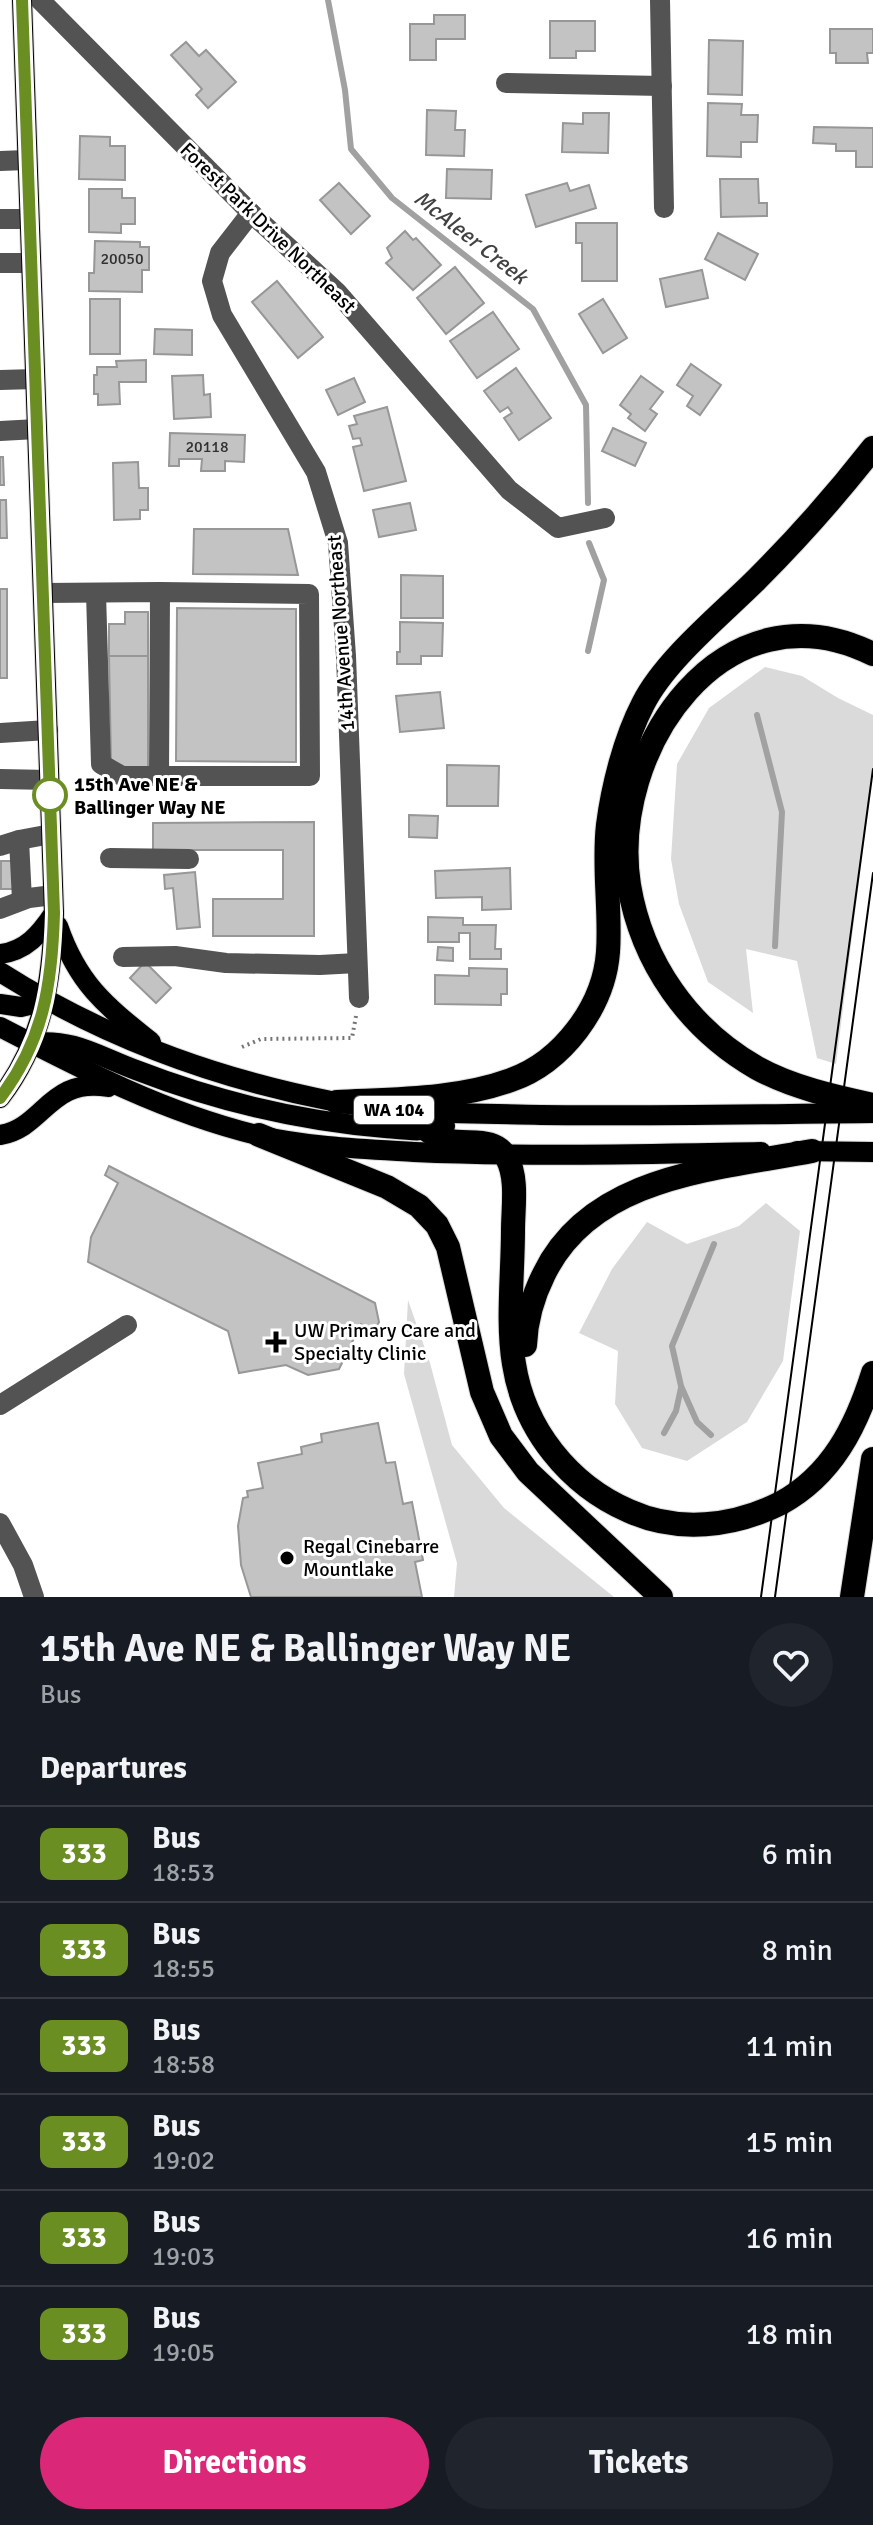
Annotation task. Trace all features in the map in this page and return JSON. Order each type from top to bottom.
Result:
[{"type":"highway","points":[[337,1102],[438,1095],[488,1087],[513,1079],[542,1064],[576,1031],[597,994],[606,965],[609,825],[625,750],[643,703],[678,657],[843,487],[873,448]]},
{"type":"highway","points":[[873,654],[836,639],[793,636],[745,647],[707,671],[673,707],[650,746],[632,802],[627,861],[635,911],[645,943],[674,995],[700,1026],[734,1054],[764,1072],[873,1105]]},
{"type":"highway","points":[[430,1132],[445,1140],[483,1142],[496,1147],[506,1156],[513,1183],[514,1365],[538,1429],[558,1460],[581,1484],[609,1503],[643,1518],[672,1524],[704,1525],[735,1521],[760,1513],[795,1495],[823,1471],[850,1435],[873,1373]]},
{"type":"highway","points":[[259,1135],[387,1187],[419,1206],[437,1225],[448,1247],[482,1392],[501,1436],[528,1472],[661,1597]]},
{"type":"highway","points":[[538,1429],[529,1396],[525,1362],[530,1311],[548,1267],[573,1232],[605,1206],[649,1186],[812,1151]]},
{"type":"highway","points":[[852,1597],[873,1459]]},
{"type":"main road","points":[[0,1098],[22,1066],[32,1043],[52,973],[48,730],[22,0]]},
{"type":"main road","points":[[0,954],[24,947],[38,936],[53,904]]},
{"type":"main road","points":[[53,904],[65,947],[82,979],[112,1011],[170,1057]]},
{"type":"main road","name":"WA 104","points":[[0,972],[84,1021],[170,1057],[337,1102],[438,1113],[625,1116],[873,1113]]},
{"type":"main road","points":[[0,1004],[21,1007],[46,1001]]},
{"type":"main road","name":"WA 104","points":[[0,1027],[129,1091],[196,1117],[259,1135],[357,1149],[506,1156],[873,1152]]},
{"type":"main road","points":[[32,1043],[67,1043],[149,1075],[262,1110],[348,1125],[430,1132],[446,1126],[561,1128],[625,1116]]},
{"type":"main road","points":[[0,1135],[9,1134],[25,1124],[49,1101],[73,1089],[101,1086],[129,1091]]},
{"type":"street","name":"Forest Park Drive Northeast","points":[[40,0],[251,213],[337,292],[509,490],[558,528],[605,518]]},
{"type":"street","points":[[660,0],[664,208]]},
{"type":"street","points":[[506,83],[662,86]]},
{"type":"street","points":[[0,161],[27,160]]},
{"type":"street","name":"14th Avenue Northeast","points":[[251,213],[220,253],[212,281],[222,315],[316,472],[338,543],[346,656],[359,998]]},
{"type":"street","points":[[0,219],[29,219]]},
{"type":"street","points":[[0,263],[31,263]]},
{"type":"street","points":[[0,380],[35,379]]},
{"type":"street","points":[[0,431],[37,429]]},
{"type":"street","points":[[43,593],[160,592],[309,594],[310,776],[122,776],[101,764],[96,593]]},
{"type":"street","points":[[159,776],[160,592]]},
{"type":"street","points":[[0,733],[48,730]]},
{"type":"street","points":[[0,779],[49,780]]},
{"type":"street","points":[[22,900],[9,843],[51,834]]},
{"type":"street","points":[[110,858],[189,859]]},
{"type":"street","points":[[0,909],[22,900],[53,904]]},
{"type":"street","points":[[123,957],[175,956],[226,963],[357,963]]},
{"type":"street","points":[[0,1405],[127,1325]]},
{"type":"street","points":[[0,1523],[23,1565],[34,1597]]},
{"type":"path","points":[[242,1047],[261,1039],[352,1038],[359,998]]},
{"type":"shaded area","points":[[765,667],[802,676],[873,715],[873,770],[836,1064],[817,1058],[797,961],[746,949],[753,1013],[708,982],[679,904],[671,859],[677,764],[709,708]]},
{"type":"shaded area","points":[[766,1203],[800,1231],[783,1361],[747,1422],[687,1461],[642,1448],[615,1404],[618,1351],[579,1333],[612,1269],[647,1222],[687,1244],[739,1226]]},
{"type":"shaded area","points":[[408,1300],[430,1363],[452,1445],[504,1508],[614,1597],[454,1597],[457,1563],[404,1374]]},
{"type":"building","points":[[434,15],[465,15],[465,39],[436,39],[436,60],[410,60],[410,24],[434,24]]},
{"type":"building","points":[[550,21],[595,21],[595,51],[576,51],[576,58],[550,58]]},
{"type":"building","points":[[830,29],[873,29],[873,53],[867,53],[868,63],[836,63],[836,53],[830,53]]},
{"type":"building","points":[[709,40],[743,41],[742,95],[708,94]]},
{"type":"building","points":[[186,42],[199,56],[206,50],[236,82],[208,108],[196,95],[202,89],[171,55]]},
{"type":"building","points":[[708,103],[742,104],[741,115],[758,115],[757,142],[741,142],[741,157],[707,156]]},
{"type":"building","points":[[427,110],[456,111],[455,130],[465,130],[464,156],[426,155]]},
{"type":"building","points":[[583,113],[609,113],[608,153],[562,152],[563,123],[583,124]]},
{"type":"building","points":[[814,127],[873,128],[873,167],[856,167],[856,151],[836,151],[836,144],[813,143]]},
{"type":"building","points":[[80,136],[110,137],[110,146],[125,146],[125,180],[79,179]]},
{"type":"building","points":[[447,169],[492,170],[491,199],[446,198]]},
{"type":"building","points":[[720,179],[758,179],[759,203],[767,203],[767,216],[721,217]]},
{"type":"building","points":[[339,183],[370,216],[351,234],[320,200]]},
{"type":"building","points":[[567,183],[570,191],[589,185],[596,208],[536,227],[526,195]]},
{"type":"building","points":[[89,189],[122,189],[122,198],[135,198],[135,224],[121,224],[121,233],[89,232]]},
{"type":"building","points":[[576,223],[617,223],[617,281],[582,281],[582,243],[576,243]]},
{"type":"building","points":[[405,231],[413,240],[416,238],[441,265],[413,290],[386,263],[392,258],[387,248]]},
{"type":"building","points":[[718,233],[758,254],[745,280],[705,259]]},
{"type":"building","points":[[95,241],[140,242],[140,247],[149,247],[149,270],[142,270],[142,292],[89,291],[89,273],[94,273]]},
{"type":"building","points":[[455,267],[484,303],[446,334],[417,298]]},
{"type":"building","points":[[702,270],[708,298],[666,307],[660,279]]},
{"type":"building","points":[[277,281],[323,337],[298,358],[252,302]]},
{"type":"building","points":[[90,299],[120,299],[120,354],[90,354]]},
{"type":"building","points":[[603,299],[627,338],[603,353],[579,314]]},
{"type":"building","points":[[493,312],[519,349],[477,378],[450,341]]},
{"type":"building","points":[[155,329],[192,330],[192,355],[154,354]]},
{"type":"building","points":[[146,360],[146,382],[119,382],[120,404],[98,405],[98,394],[94,394],[97,367],[117,367],[116,361]]},
{"type":"building","points":[[691,364],[721,385],[700,415],[687,406],[693,396],[677,385]]},
{"type":"building","points":[[516,368],[551,418],[519,440],[504,418],[512,413],[508,407],[500,412],[484,391]]},
{"type":"building","points":[[203,375],[204,395],[210,394],[211,417],[174,419],[172,376]]},
{"type":"building","points":[[641,376],[663,392],[650,409],[657,414],[645,431],[628,418],[631,414],[620,405]]},
{"type":"building","points":[[354,378],[365,402],[338,415],[326,390]]},
{"type":"building","points":[[387,407],[406,481],[364,491],[353,447],[362,445],[360,438],[353,439],[349,426],[357,424],[354,416]]},
{"type":"building","points":[[613,428],[646,443],[635,466],[602,451]]},
{"type":"building","points":[[170,433],[245,435],[244,462],[225,461],[225,471],[201,471],[202,459],[179,459],[179,466],[169,466]]},
{"type":"building","points":[[0,457],[3,457],[4,485],[0,485]]},
{"type":"building","points":[[138,462],[139,488],[148,488],[148,510],[140,510],[140,519],[114,520],[113,463]]},
{"type":"building","points":[[0,500],[6,500],[7,538],[0,538]]},
{"type":"building","points":[[410,503],[416,530],[379,537],[373,510]]},
{"type":"building","points":[[194,529],[288,529],[298,575],[193,574]]},
{"type":"building","points":[[401,575],[443,576],[443,618],[401,618]]},
{"type":"building","points":[[0,589],[7,589],[7,678],[0,678]]},
{"type":"building","points":[[177,608],[296,609],[296,762],[176,761]]},
{"type":"building","points":[[125,612],[148,612],[148,656],[109,656],[109,624],[125,624]]},
{"type":"building","points":[[400,622],[443,623],[442,656],[421,656],[421,664],[397,664]]},
{"type":"building","points":[[109,656],[148,656],[148,770],[128,770],[111,762]]},
{"type":"building","points":[[440,692],[444,728],[400,732],[396,696]]},
{"type":"building","points":[[447,765],[499,766],[498,806],[447,806]]},
{"type":"building","points":[[409,815],[438,816],[437,838],[409,837]]},
{"type":"building","points":[[314,822],[314,936],[213,936],[213,899],[283,899],[283,850],[153,850],[153,823]]},
{"type":"building","points":[[1,861],[18,861],[18,889],[1,889]]},
{"type":"building","points":[[510,868],[511,909],[482,910],[482,897],[436,898],[435,871]]},
{"type":"building","points":[[195,872],[200,927],[177,929],[173,888],[165,889],[164,875]]},
{"type":"building","points":[[428,917],[463,918],[463,925],[496,925],[495,949],[501,949],[501,959],[470,959],[470,933],[459,933],[459,942],[428,942]]},
{"type":"building","points":[[438,947],[453,948],[453,961],[437,960]]},
{"type":"building","points":[[145,962],[171,988],[156,1003],[130,978]]},
{"type":"building","points":[[469,968],[507,969],[507,994],[501,994],[501,1005],[435,1004],[435,975],[469,976]]},
{"type":"building","points":[[109,1166],[375,1303],[379,1322],[374,1331],[361,1324],[339,1369],[308,1375],[286,1365],[239,1373],[228,1331],[88,1262],[91,1237],[118,1183],[105,1175]]},
{"type":"building","points":[[378,1423],[386,1463],[395,1462],[403,1504],[412,1502],[423,1560],[415,1562],[422,1597],[251,1597],[241,1565],[238,1526],[243,1498],[248,1497],[247,1491],[263,1488],[258,1463],[302,1454],[301,1447],[322,1442],[321,1434]]},
{"type":"waterway","name":"McAleer Creek","points":[[328,0],[345,90],[351,149],[392,198],[533,309],[586,405],[588,503]]},
{"type":"waterway","name":"McAleer Creek","points":[[588,651],[604,580],[589,543]]},
{"type":"waterway","name":"McAleer Creek","points":[[757,715],[782,812],[775,946]]},
{"type":"waterway","name":"McAleer Creek","points":[[711,1435],[697,1422],[681,1386],[672,1346],[714,1244]]},
{"type":"waterway","points":[[664,1433],[676,1411],[681,1388]]},
{"type":"tram line","points":[[761,1597],[873,769]]},
{"type":"tram line","points":[[775,1597],[873,873]]},
{"type":"bus line","name":"333","points":[[0,1098],[22,1066],[46,1001],[52,973],[54,913],[22,0]]},
{"type":"place","name":"15th Ave NE & Ballinger Way NE","points":[[50,795]]},
{"type":"place","name":"UW Primary Care and Specialty Clinic","points":[[276,1342]]},
{"type":"place","name":"Regal Cinebarre Mountlake","points":[[287,1558]]}]
